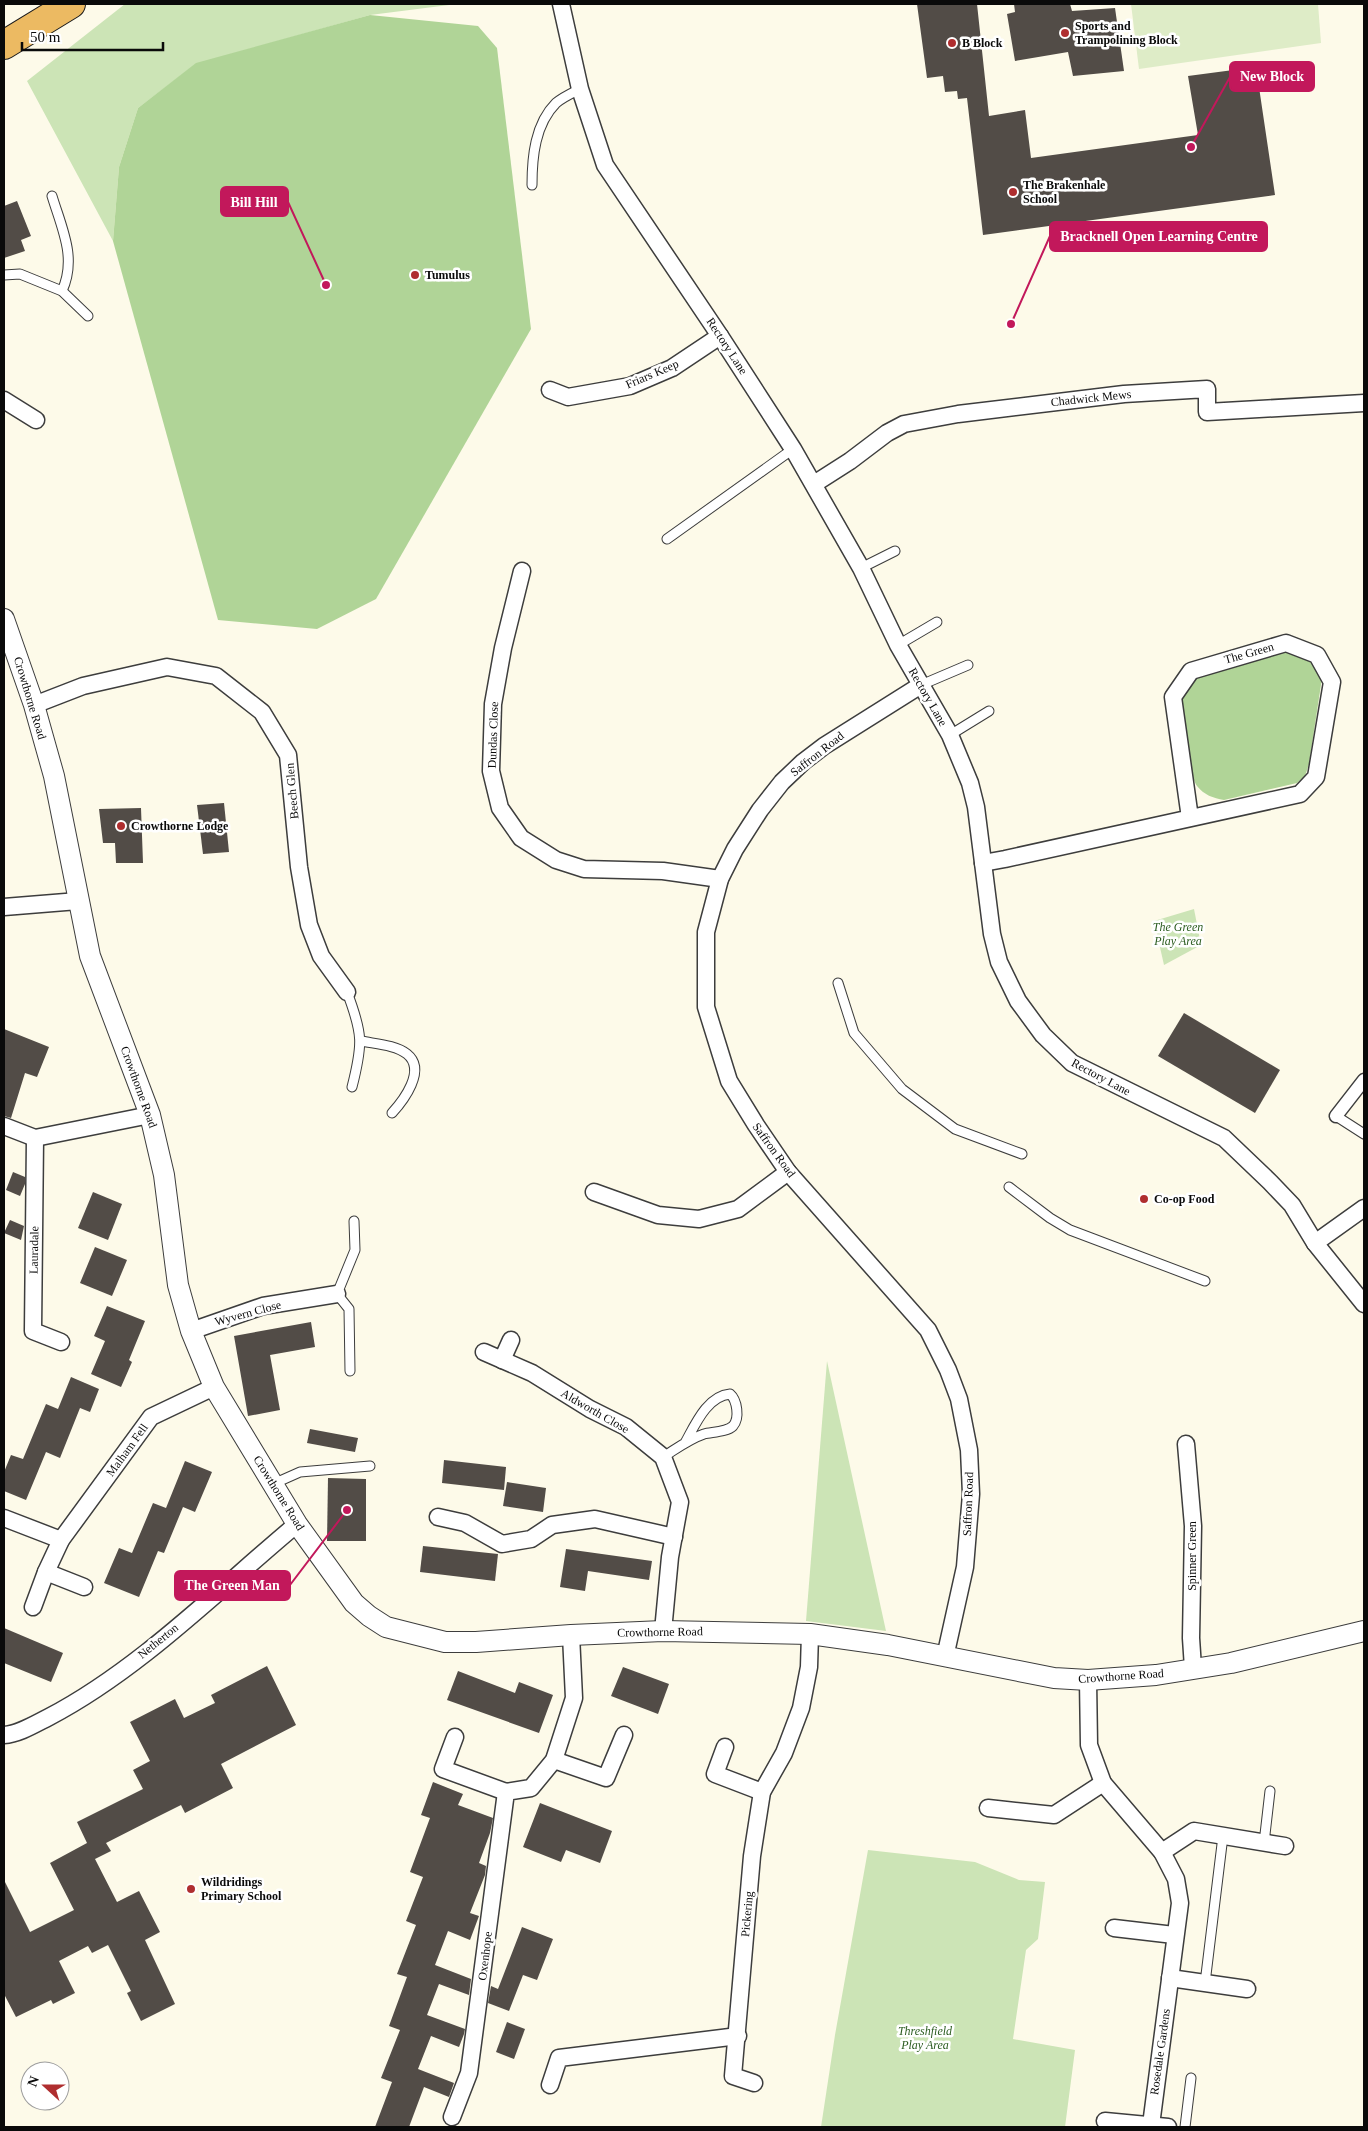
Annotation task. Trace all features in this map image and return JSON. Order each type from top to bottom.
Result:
[{"type":"highway","points":[[4,45],[71,4]]},
{"type":"street","name":"Rectory Lane","points":[[561,4],[580,89],[605,165],[720,336],[793,449],[861,568],[898,645],[950,735],[970,782],[976,807],[992,934],[999,962],[1018,1001],[1043,1035],[1072,1063],[1224,1138],[1292,1205],[1316,1243],[1364,1304]]},
{"type":"street","name":"Friars Keep","points":[[550,390],[568,397],[630,386],[672,368],[720,336]]},
{"type":"street","name":"Chadwick Mews","points":[[814,484],[850,461],[887,433],[904,424],[958,414],[1124,394],[1207,389],[1207,412],[1364,403]]},
{"type":"street","points":[[4,400],[36,420]]},
{"type":"street","name":"Dundas Close","points":[[522,571],[503,648],[493,704],[491,772],[500,808],[521,838],[556,860],[584,869],[663,871],[720,879]]},
{"type":"street","name":"Crowthorne Road","points":[[4,619],[34,705],[54,776],[90,956],[150,1115],[164,1176],[178,1285],[191,1331],[214,1387],[297,1524],[354,1603],[369,1616],[386,1627],[445,1642],[476,1642],[663,1630],[810,1634],[888,1645],[1054,1678],[1088,1680],[1156,1675],[1231,1663],[1364,1631]]},
{"type":"street","name":"The Green","points":[[983,863],[1190,818],[1300,794],[1316,777],[1332,682],[1317,655],[1286,642],[1191,671],[1173,697],[1190,818]]},
{"type":"street","name":"Beech Glen","points":[[34,705],[83,686],[167,667],[216,676],[262,712],[288,755],[299,867],[309,925],[322,956],[347,992]]},
{"type":"street","name":"Saffron Road","points":[[921,685],[824,746],[796,768],[760,810],[735,849],[720,879],[706,932],[706,1007],[729,1081],[756,1125],[788,1172],[928,1330],[948,1370],[959,1399],[969,1450],[971,1494],[965,1566],[945,1657]]},
{"type":"street","points":[[4,907],[78,901]]},
{"type":"street","points":[[1336,1116],[1364,1080]]},
{"type":"street","points":[[4,1126],[35,1138],[150,1115]]},
{"type":"street","name":"Lauradale","points":[[35,1138],[33,1331],[61,1342]]},
{"type":"street","points":[[594,1192],[658,1215],[699,1218],[738,1209],[788,1172]]},
{"type":"street","points":[[1316,1243],[1364,1208]]},
{"type":"street","name":"Wyvern Close","points":[[191,1331],[263,1306],[337,1294]]},
{"type":"street","points":[[502,1360],[511,1340]]},
{"type":"street","name":"Aldworth Close","points":[[484,1352],[532,1373],[590,1409],[626,1427],[663,1457]]},
{"type":"street","name":"Malham Fell","points":[[33,1607],[46,1572],[61,1540],[151,1417],[214,1387]]},
{"type":"street","name":"Spinner Green","points":[[1186,1444],[1193,1526],[1191,1638],[1193,1668]]},
{"type":"street","points":[[663,1457],[680,1502],[663,1630]]},
{"type":"street","points":[[438,1517],[465,1523],[502,1544],[531,1539],[552,1525],[595,1519],[674,1537]]},
{"type":"street","points":[[4,1518],[61,1540]]},
{"type":"street","name":"Netherton","points":[[4,1735],[30,1726],[80,1701],[101,1687],[163,1638],[297,1524]]},
{"type":"street","points":[[46,1572],[84,1588]]},
{"type":"street","name":"Pickering","points":[[754,2083],[733,2076],[738,2036],[752,1856],[762,1792],[784,1753],[801,1708],[809,1667],[810,1634]]},
{"type":"street","points":[[455,1737],[443,1768],[506,1792],[532,1788],[554,1760],[574,1698],[572,1635]]},
{"type":"street","name":"Rosedale Gardens","points":[[1088,1680],[1089,1745],[1103,1783],[1162,1852],[1176,1879],[1180,1903],[1174,1935],[1151,2125]]},
{"type":"street","points":[[554,1760],[606,1778],[624,1735]]},
{"type":"street","points":[[726,1747],[715,1774],[762,1792]]},
{"type":"street","points":[[988,1808],[1054,1815],[1103,1783]]},
{"type":"street","name":"Oxenhope","points":[[452,2117],[470,2073],[506,1792]]},
{"type":"street","points":[[1162,1852],[1194,1831],[1285,1846]]},
{"type":"street","points":[[1114,1928],[1174,1935]]},
{"type":"street","points":[[1170,1978],[1247,1989]]},
{"type":"street","points":[[550,2085],[558,2058],[738,2036]]},
{"type":"street","points":[[1105,2121],[1168,2127]]},
{"type":"lane","points":[[532,185],[532,162],[540,130],[548,113],[558,102],[580,89]]},
{"type":"lane","points":[[52,196],[69,252],[68,278],[62,291]]},
{"type":"lane","points":[[4,275],[20,274],[62,291],[88,316]]},
{"type":"lane","points":[[667,539],[793,449]]},
{"type":"lane","points":[[861,568],[895,551]]},
{"type":"lane","points":[[898,645],[937,622]]},
{"type":"lane","points":[[921,685],[968,665]]},
{"type":"lane","points":[[950,735],[971,720],[989,711]]},
{"type":"lane","points":[[838,983],[854,1033],[902,1089],[956,1129],[1022,1154]]},
{"type":"lane","points":[[347,992],[359,1023],[361,1041],[352,1087]]},
{"type":"lane","points":[[361,1041],[393,1048],[408,1055],[413,1064],[414,1077],[406,1097],[392,1113]]},
{"type":"lane","points":[[1336,1116],[1364,1134]]},
{"type":"lane","points":[[1009,1187],[1050,1218],[1070,1230],[1205,1281]]},
{"type":"lane","points":[[350,1371],[349,1309],[337,1294],[355,1250],[354,1221]]},
{"type":"lane","points":[[663,1457],[685,1443],[703,1435],[731,1428],[735,1424],[737,1416],[734,1397],[730,1394],[721,1394],[711,1402],[685,1443]]},
{"type":"lane","points":[[273,1484],[300,1472],[370,1466]]},
{"type":"lane","points":[[1264,1843],[1270,1791]]},
{"type":"lane","points":[[1205,1983],[1224,1836]]},
{"type":"lane","points":[[1184,2127],[1192,2078]]},
{"type":"green space","points":[[125,4],[457,4],[370,15],[196,64],[138,108],[119,167],[113,241],[27,81]]},
{"type":"green space","points":[[1131,4],[1318,4],[1321,43],[1139,69]]},
{"type":"green space","points":[[370,15],[478,26],[497,48],[531,329],[376,599],[317,629],[218,620],[113,241],[119,167],[138,108],[196,63]]},
{"type":"green space","points":[[1280,648],[1313,657],[1322,678],[1309,764],[1305,776],[1297,783],[1224,800],[1209,796],[1194,781],[1185,748],[1179,708],[1185,682],[1187,679]]},
{"type":"green space","name":"The Green Play Area","points":[[1194,909],[1201,945],[1164,965],[1154,921]]},
{"type":"green space","points":[[827,1361],[886,1631],[806,1621]]},
{"type":"green space","name":"Threshfield Play Area","points":[[868,1850],[975,1862],[1019,1880],[1045,1882],[1038,1939],[1026,1950],[1013,2039],[1075,2050],[1065,2127],[821,2127],[835,2035]]},
{"type":"building","points":[[917,4],[977,4],[989,116],[1025,110],[1031,158],[1198,135],[1188,76],[1256,67],[1275,195],[983,235],[967,98],[958,99],[957,91],[945,92],[943,76],[927,78]]},
{"type":"building","name":"Sports and Trampolining Block","points":[[1014,4],[1070,4],[1072,11],[1115,8],[1124,71],[1073,76],[1068,52],[1015,61],[1007,14],[1015,12]]},
{"type":"building","points":[[17,201],[31,236],[21,240],[25,251],[4,258],[4,206]]},
{"type":"building","name":"Crowthorne Lodge","points":[[224,803],[229,852],[203,854],[197,805]]},
{"type":"building","name":"Crowthorne Lodge","points":[[141,808],[143,863],[116,863],[115,843],[103,843],[99,809]]},
{"type":"building","points":[[1184,1013],[1280,1070],[1255,1113],[1158,1056]]},
{"type":"building","points":[[4,1029],[49,1047],[37,1077],[25,1073],[11,1118],[4,1116]]},
{"type":"building","points":[[13,1172],[25,1177],[25,1184],[20,1196],[6,1190]]},
{"type":"building","points":[[93,1192],[122,1204],[108,1240],[78,1228]]},
{"type":"building","points":[[10,1220],[24,1226],[21,1240],[4,1233]]},
{"type":"building","points":[[95,1247],[127,1260],[112,1296],[80,1283]]},
{"type":"building","points":[[107,1306],[145,1321],[129,1360],[132,1362],[121,1387],[91,1374],[105,1341],[94,1336]]},
{"type":"building","points":[[311,1322],[315,1347],[270,1355],[280,1410],[248,1416],[234,1336]]},
{"type":"building","points":[[71,1377],[99,1389],[90,1412],[80,1408],[60,1458],[46,1452],[26,1500],[4,1491],[4,1472],[11,1455],[23,1459],[46,1404],[58,1409]]},
{"type":"building","points":[[310,1429],[358,1438],[355,1452],[307,1443]]},
{"type":"building","points":[[444,1460],[506,1467],[504,1490],[442,1483]]},
{"type":"building","points":[[185,1461],[212,1472],[195,1512],[183,1507],[164,1553],[158,1551],[139,1597],[104,1583],[119,1548],[132,1553],[153,1503],[166,1508]]},
{"type":"building","points":[[328,1478],[366,1479],[366,1541],[327,1541]]},
{"type":"building","points":[[507,1482],[546,1488],[543,1512],[503,1506]]},
{"type":"building","points":[[423,1546],[498,1554],[495,1581],[420,1572]]},
{"type":"building","points":[[566,1549],[652,1561],[649,1580],[588,1571],[585,1591],[560,1587]]},
{"type":"building","points":[[4,1628],[63,1653],[51,1682],[4,1663]]},
{"type":"building","points":[[267,1666],[296,1725],[221,1764],[233,1788],[185,1813],[181,1805],[106,1843],[111,1851],[95,1859],[117,1902],[139,1891],[160,1932],[145,1940],[175,2004],[141,2021],[127,1993],[131,1991],[108,1945],[92,1953],[88,1946],[59,1961],[75,1993],[53,2004],[51,2000],[16,2017],[4,1994],[4,1880],[30,1932],[74,1910],[50,1863],[87,1843],[77,1822],[143,1789],[133,1770],[150,1761],[130,1722],[175,1699],[184,1718],[215,1703],[211,1695]]},
{"type":"building","points":[[623,1667],[669,1684],[658,1714],[611,1696]]},
{"type":"building","points":[[458,1671],[515,1693],[519,1682],[553,1695],[539,1733],[447,1700]]},
{"type":"building","points":[[433,1782],[463,1794],[458,1805],[493,1818],[490,1833],[479,1863],[486,1866],[485,1875],[470,1913],[479,1916],[470,1940],[448,1931],[435,1965],[471,1979],[469,1995],[439,1984],[427,2015],[465,2029],[459,2047],[431,2036],[418,2069],[454,2083],[449,2097],[424,2087],[409,2127],[375,2127],[392,2082],[381,2078],[400,2030],[389,2026],[407,1977],[397,1974],[416,1925],[406,1921],[423,1877],[410,1872],[430,1818],[421,1815]]},
{"type":"building","points":[[540,1803],[612,1831],[600,1863],[566,1850],[561,1862],[523,1847]]},
{"type":"building","points":[[522,1927],[553,1939],[537,1980],[523,1975],[509,2011],[488,2003],[491,1986],[498,1989]]},
{"type":"building","points":[[507,2022],[525,2029],[514,2059],[496,2052]]},
{"type":"place","name":"Sports and Trampolining Block","points":[[1065,33]]},
{"type":"place","name":"B Block","points":[[952,43]]},
{"type":"place","name":"New Block","points":[[1191,147]]},
{"type":"place","name":"The Brakenhale School","points":[[1013,192]]},
{"type":"place","name":"Tumulus","points":[[415,275]]},
{"type":"place","name":"Bill Hill","points":[[326,285]]},
{"type":"place","name":"Bracknell Open Learning Centre","points":[[1011,324]]},
{"type":"place","name":"Crowthorne Lodge","points":[[121,826]]},
{"type":"place","name":"Co-op Food","points":[[1144,1199]]},
{"type":"place","name":"The Green Man","points":[[347,1510]]},
{"type":"place","name":"Wildridings Primary School","points":[[191,1889]]}]
